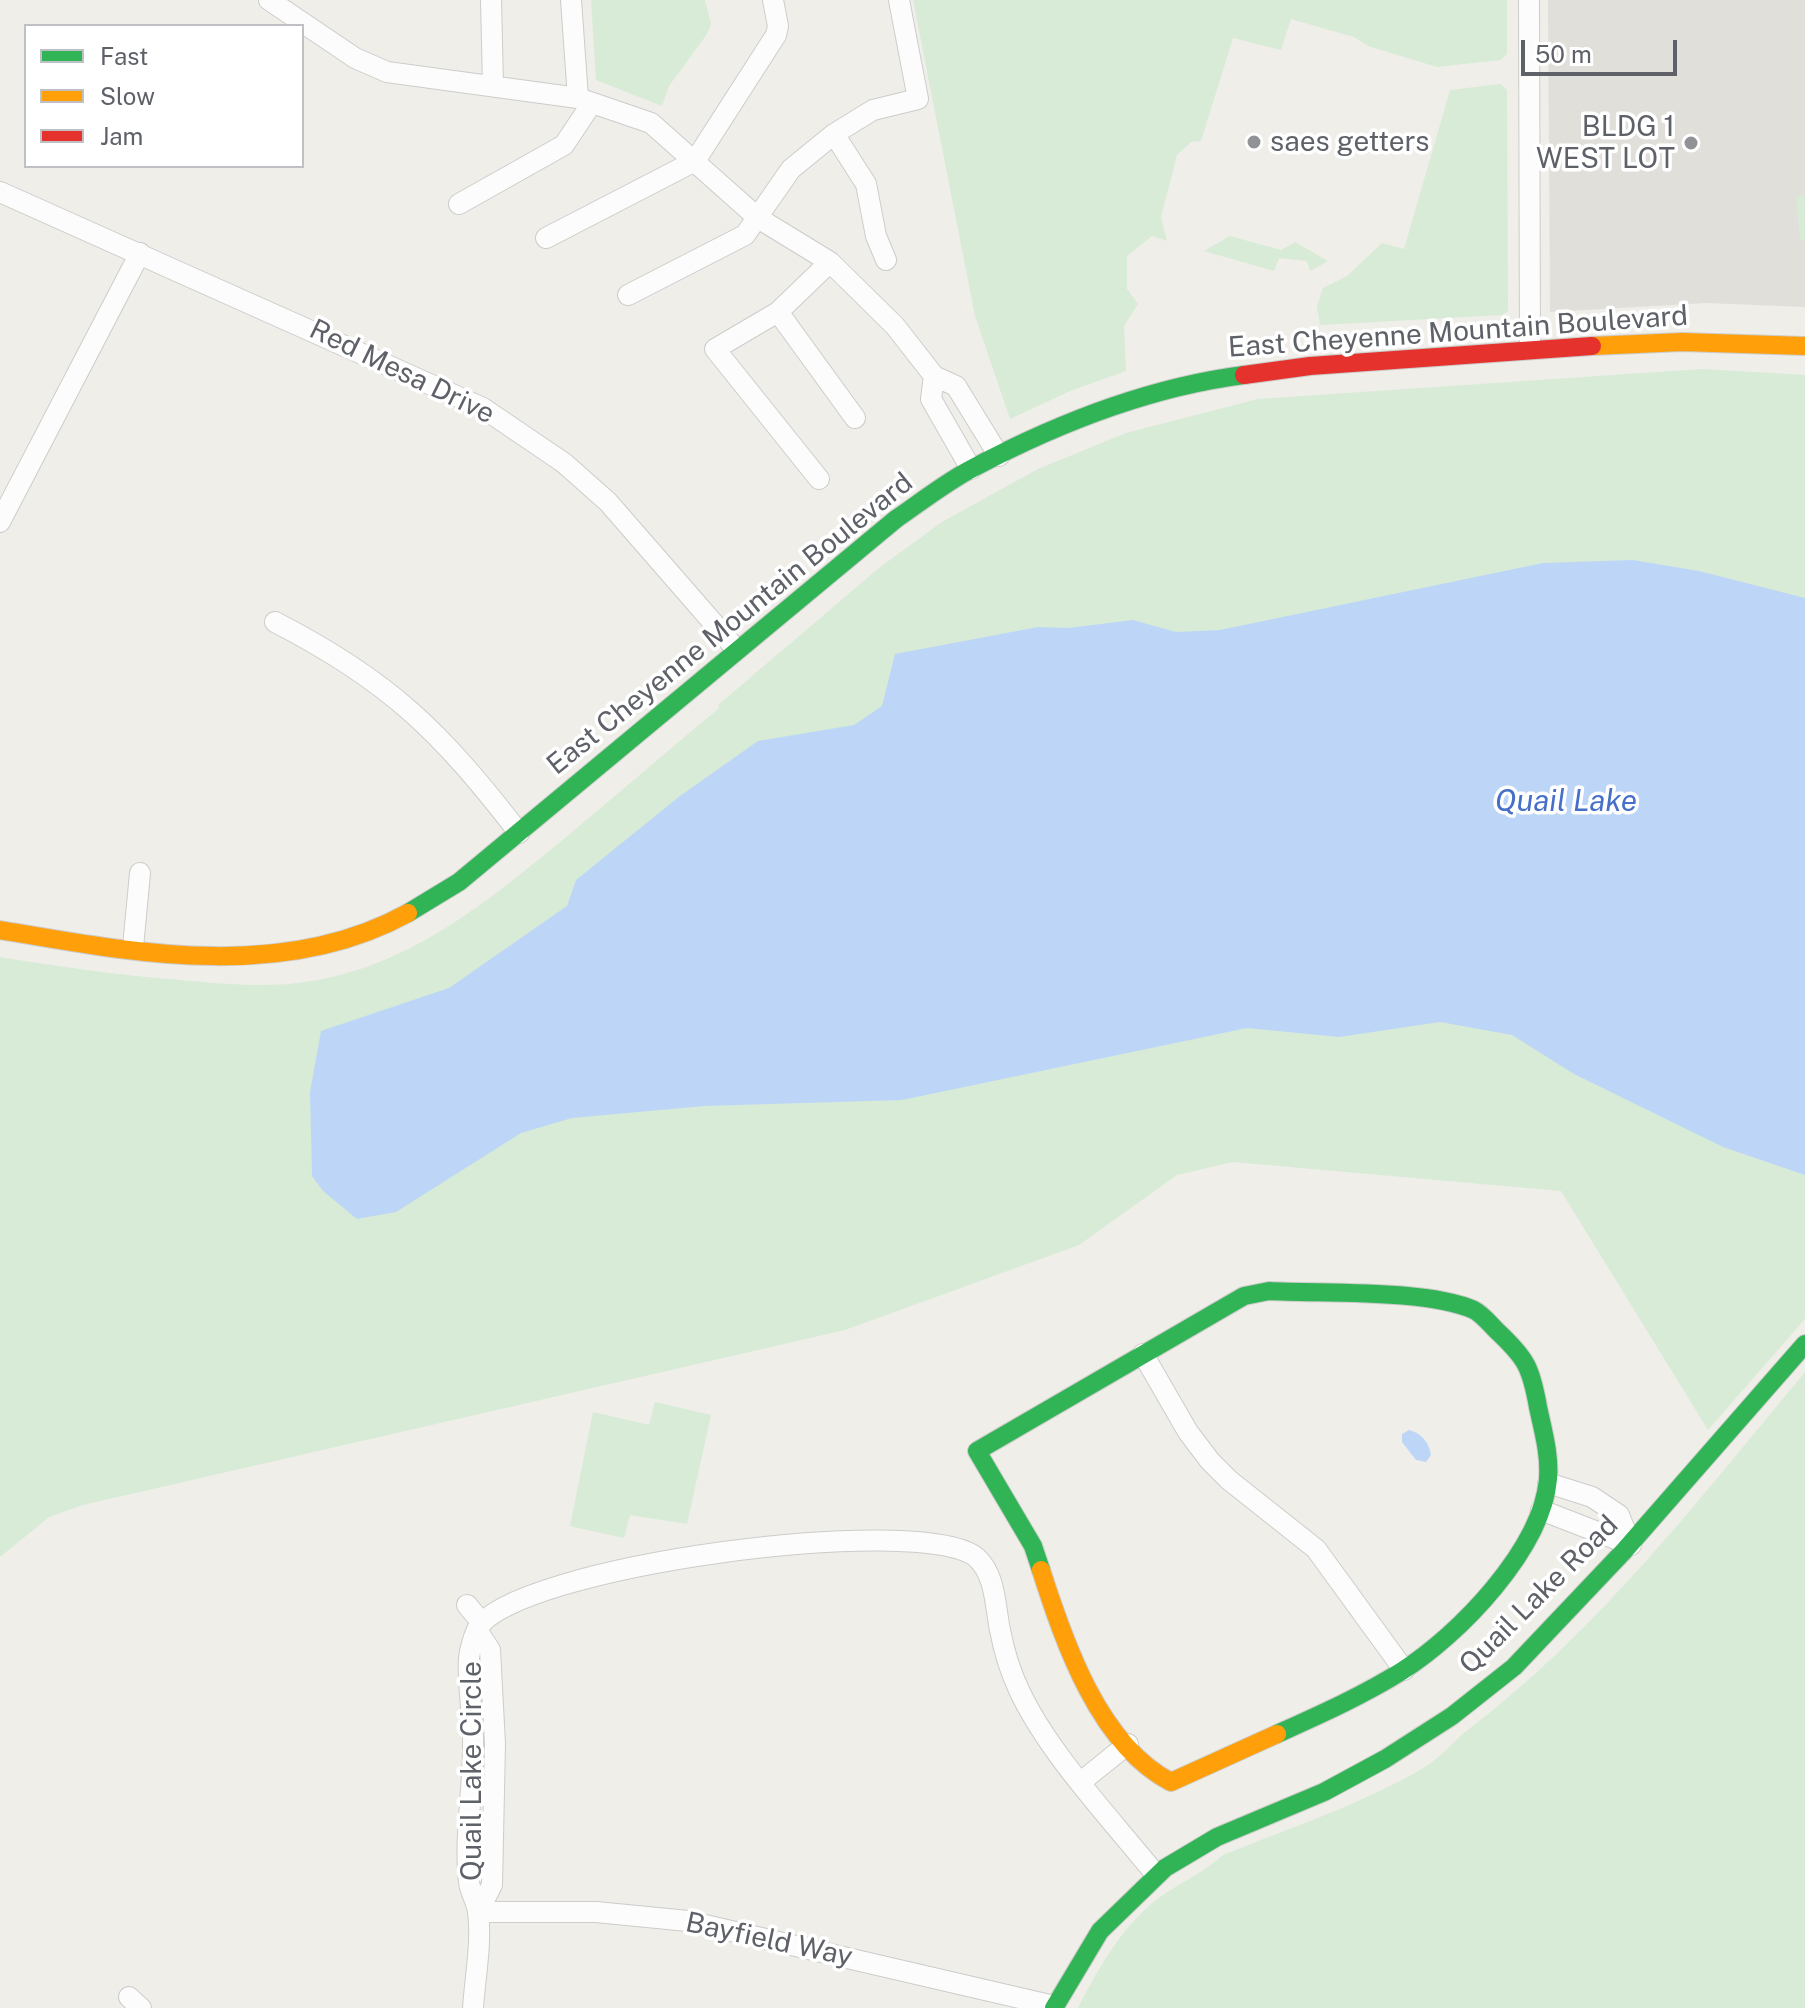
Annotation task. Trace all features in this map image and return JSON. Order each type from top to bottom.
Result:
[{"type":"street","points":[[491,0],[493,85]]},
{"type":"street","points":[[459,204],[564,145],[585,101],[571,0]]},
{"type":"street","points":[[546,238],[695,161],[776,35],[778,26],[773,0]]},
{"type":"street","points":[[628,295],[745,235],[791,169],[834,134],[873,110],[918,99],[899,0]]},
{"type":"street","points":[[1529,0],[1530,349]]},
{"type":"street","points":[[279,2],[369,66],[423,78],[493,85],[585,101],[651,123],[758,218],[830,262],[895,326],[934,376],[956,386],[999,456]]},
{"type":"street","points":[[834,134],[866,184],[876,236],[886,260]]},
{"type":"street","name":"Red Mesa Drive","points":[[0,192],[441,386],[515,429],[564,463],[608,502],[736,649]]},
{"type":"street","points":[[0,522],[140,253]]},
{"type":"street","points":[[819,479],[715,349],[778,312],[830,262]]},
{"type":"street","points":[[778,312],[855,418]]},
{"type":"street","name":"East Cheyenne Mountain Boulevard","points":[[0,930],[133,947],[271,954],[338,943],[425,905],[519,833],[736,649],[896,519],[971,469],[1115,406],[1211,379],[1310,366],[1530,349],[1737,341],[1805,346]]},
{"type":"street","points":[[934,376],[931,399],[971,469]]},
{"type":"street","points":[[275,622],[343,658],[414,711],[475,776],[519,833]]},
{"type":"street","points":[[133,947],[140,873]]},
{"type":"street","points":[[1257,1292],[1436,1299],[1476,1311],[1522,1354],[1531,1369],[1549,1460],[1548,1483],[1529,1541],[1509,1572],[1444,1638],[1404,1670],[1351,1700],[1184,1779],[1160,1779],[1128,1744],[1069,1656],[1033,1546],[977,1451],[1257,1292]]},
{"type":"street","name":"Quail Lake Road","points":[[1054,2007],[1100,1932],[1130,1897],[1156,1875],[1214,1839],[1338,1786],[1449,1718],[1517,1665],[1631,1545],[1805,1344]]},
{"type":"street","points":[[1143,1354],[1188,1432],[1210,1461],[1229,1480],[1316,1549],[1404,1670]]},
{"type":"street","points":[[1548,1483],[1592,1497],[1619,1515],[1631,1545]]},
{"type":"street","points":[[1541,1510],[1581,1524],[1595,1534],[1631,1545]]},
{"type":"street","name":"Quail Lake Circle","points":[[473,2008],[478,1912],[469,1882],[473,1746],[469,1657],[479,1626],[487,1615],[534,1596],[591,1578],[690,1556],[812,1543],[864,1542],[957,1549],[973,1555],[984,1565],[991,1583],[1007,1659],[1018,1688],[1051,1745],[1156,1875]]},
{"type":"street","points":[[467,1605],[479,1626]]},
{"type":"street","points":[[1082,1781],[1128,1744]]},
{"type":"street","name":"Bayfield Way","points":[[478,1912],[596,1912],[688,1921],[1054,2007]]},
{"type":"shaded area","name":"BLDG 1 WEST LOT","points":[[1548,0],[1805,0],[1805,307],[1706,303],[1550,312]]},
{"type":"green space","points":[[591,0],[705,0],[711,24],[707,34],[669,86],[662,106],[596,80]]},
{"type":"green space","points":[[913,0],[1507,0],[1507,54],[1501,60],[1437,67],[1368,46],[1354,37],[1291,19],[1281,50],[1233,38],[1201,141],[1191,142],[1177,155],[1161,217],[1167,241],[1152,236],[1127,256],[1127,289],[1138,304],[1124,326],[1126,371],[1070,391],[1010,419],[975,316]]},
{"type":"green space","points":[[1501,84],[1507,90],[1508,311],[1502,315],[1320,325],[1317,306],[1323,288],[1347,276],[1382,243],[1404,249],[1450,90]]},
{"type":"green space","points":[[1805,195],[1805,242],[1800,238],[1796,198]]},
{"type":"green space","points":[[1230,236],[1281,250],[1295,242],[1328,261],[1310,271],[1307,261],[1279,258],[1274,271],[1204,251]]},
{"type":"green space","points":[[1702,369],[1805,375],[1805,1319],[1708,1430],[1561,1191],[1233,1162],[1177,1175],[1079,1245],[845,1330],[83,1505],[49,1517],[0,1557],[0,957],[135,976],[249,985],[301,983],[355,971],[422,942],[484,902],[719,708],[718,705],[879,568],[942,522],[1038,469],[1126,433],[1258,399]]},
{"type":"green space","points":[[1805,1372],[1805,2008],[1078,2008],[1126,1930],[1166,1893],[1223,1855],[1355,1802],[1428,1765],[1517,1690],[1562,1649],[1647,1560]]},
{"type":"green space","points":[[655,1402],[711,1415],[687,1524],[630,1515],[624,1538],[570,1526],[593,1412],[649,1425]]},
{"type":"water","name":"Quail Lake","points":[[1633,560],[1699,571],[1805,598],[1805,1175],[1723,1147],[1574,1074],[1512,1035],[1440,1022],[1339,1037],[1247,1028],[902,1100],[704,1106],[572,1118],[521,1133],[396,1212],[357,1219],[323,1191],[312,1176],[310,1092],[321,1031],[449,988],[567,906],[576,880],[680,796],[758,741],[854,725],[882,706],[895,654],[1038,627],[1068,628],[1133,620],[1176,632],[1220,630],[1543,563]]},
{"type":"water","points":[[1409,1430],[1426,1442],[1431,1455],[1426,1462],[1416,1460],[1402,1442],[1402,1434]]},
{"type":"traffic: fast","points":[[408,913],[459,882],[896,519],[953,479],[1070,422],[1174,388],[1244,375]]},
{"type":"traffic: fast","points":[[1269,1291],[1403,1296],[1454,1303],[1474,1310],[1514,1348],[1530,1372],[1546,1443],[1548,1470],[1542,1506],[1531,1533],[1514,1561],[1472,1613],[1402,1671],[1356,1697],[1277,1734]]},
{"type":"traffic: fast","points":[[1041,1570],[1033,1546],[977,1451],[1244,1296],[1269,1291]]},
{"type":"traffic: fast","points":[[1054,2008],[1100,1931],[1165,1868],[1217,1837],[1324,1792],[1385,1759],[1452,1716],[1514,1667],[1624,1551],[1805,1344]]},
{"type":"traffic: slow","points":[[1592,346],[1682,342],[1805,346]]},
{"type":"traffic: slow","points":[[0,930],[155,953],[259,955],[310,948],[360,934],[408,913]]},
{"type":"traffic: slow","points":[[1041,1570],[1073,1659],[1088,1689],[1104,1718],[1146,1765],[1171,1782],[1277,1734]]},
{"type":"traffic: jam","points":[[1244,375],[1310,366],[1592,346]]},
{"type":"place","name":"saes getters","points":[[1254,142]]},
{"type":"place","name":"BLDG 1 WEST LOT","points":[[1691,143]]}]
